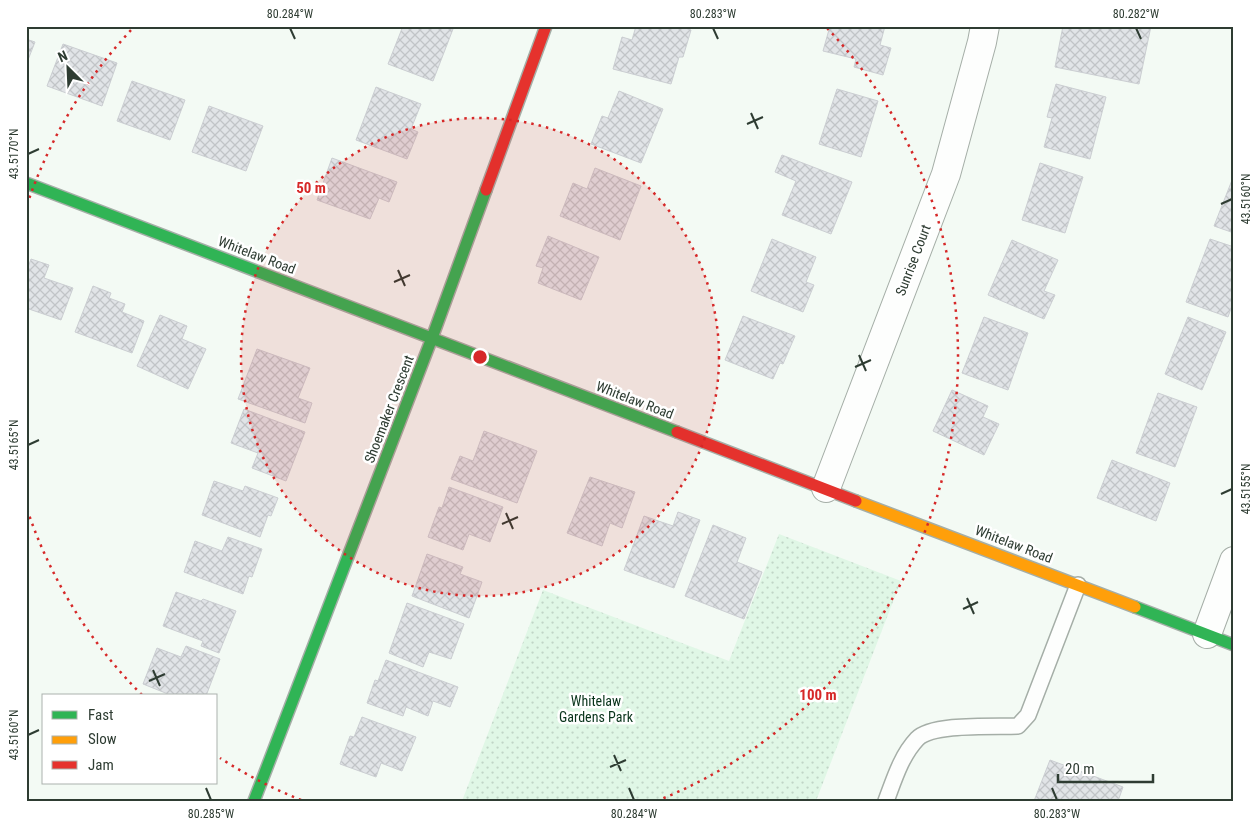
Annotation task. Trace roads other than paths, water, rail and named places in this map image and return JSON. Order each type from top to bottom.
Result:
[{"type":"street","name":"Shoemaker Crescent","points":[[254,801],[432,338],[546,26]]},
{"type":"street","name":"Sunrise Court","points":[[826,488],[946,174],[985,26]]},
{"type":"street","name":"Whitelaw Road","points":[[26,183],[1234,645]]},
{"type":"street","points":[[1207,634],[1234,562]]},
{"type":"lane","points":[[886,801],[904,757],[918,738],[939,729],[1018,726],[1028,715],[1078,585]]},
{"type":"park label","name":"Whitelaw Gardens Park","points":[[596,710]]}]
